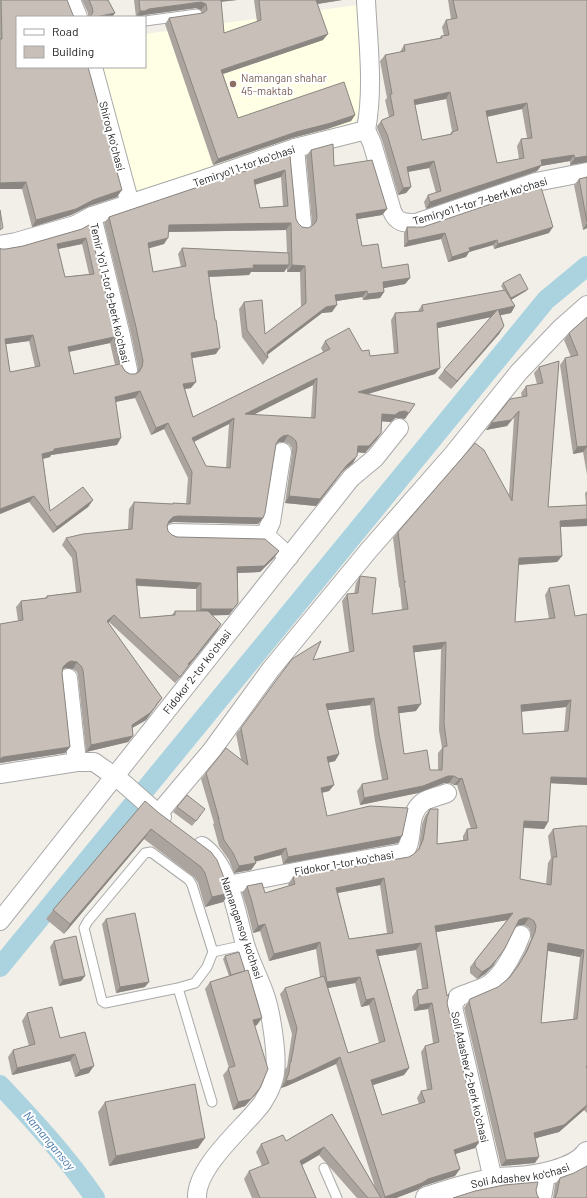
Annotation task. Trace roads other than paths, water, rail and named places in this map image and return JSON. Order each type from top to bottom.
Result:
[{"type":"street","points":[[71,0],[78,16]]},
{"type":"street","points":[[366,0],[370,81],[370,111],[366,130]]},
{"type":"street","name":"Shiroq koʻchasi","points":[[93,68],[130,204]]},
{"type":"street","name":"Temiryoʻl 1-tor koʻchasi","points":[[0,245],[75,225],[92,216],[295,148],[366,130]]},
{"type":"street","name":"Temiryoʻl 1-tor 7-berk koʻchasi","points":[[366,130],[372,143],[392,211],[395,218],[404,223],[416,223],[536,182],[587,172]]},
{"type":"street","points":[[295,148],[302,224]]},
{"type":"street","name":"Temir Yoʻl 1-tor 9-berk koʻchasi","points":[[92,216],[128,370]]},
{"type":"street","points":[[152,810],[212,750],[271,669],[369,550],[454,453],[519,372],[561,328],[587,305]]},
{"type":"street","name":"Fidokor 2-tor koʻchasi","points":[[0,921],[117,779],[351,478],[375,458],[399,428]]},
{"type":"street","points":[[265,535],[271,522],[282,452]]},
{"type":"street","points":[[173,534],[265,535],[289,557]]},
{"type":"street","points":[[68,678],[77,762]]},
{"type":"street","name":"Namangansoy ko'chasi","points":[[0,774],[77,762],[94,762],[117,779],[152,810],[210,852],[219,864],[237,911],[245,945],[266,996],[276,1056],[274,1077],[264,1101],[213,1159],[202,1177],[197,1198]]},
{"type":"street","name":"Fidokor 1-tor koʻchasi","points":[[228,885],[402,853],[406,850],[408,845],[413,814],[418,807],[424,801],[447,794]]},
{"type":"street","name":"Soli Adashev 2-berk koʻchasi","points":[[493,1179],[453,1007],[458,997],[492,983],[508,963],[518,945],[521,935]]},
{"type":"street","name":"Soli Adashev ko'chasi","points":[[427,1198],[493,1179],[517,1178],[546,1174],[570,1166],[587,1153]]},
{"type":"street","points":[[542,1198],[546,1174]]},
{"type":"lane","points":[[146,21],[197,14]]},
{"type":"lane","points":[[151,852],[189,880],[192,885],[213,952],[207,968],[195,983],[178,988],[105,1003],[102,1001],[84,928],[88,921],[145,853],[151,852]]},
{"type":"lane","points":[[213,952],[245,945]]},
{"type":"lane","points":[[178,988],[212,1102]]},
{"type":"lane","points":[[324,1168],[336,1198]]},
{"type":"waterway","points":[[0,967],[546,300],[587,266]]},
{"type":"waterway","name":"Namangansoy","points":[[0,1085],[62,1154],[95,1198]]},
{"type":"place","name":"Namangan shahar 45-maktab","points":[[233,84]]}]
